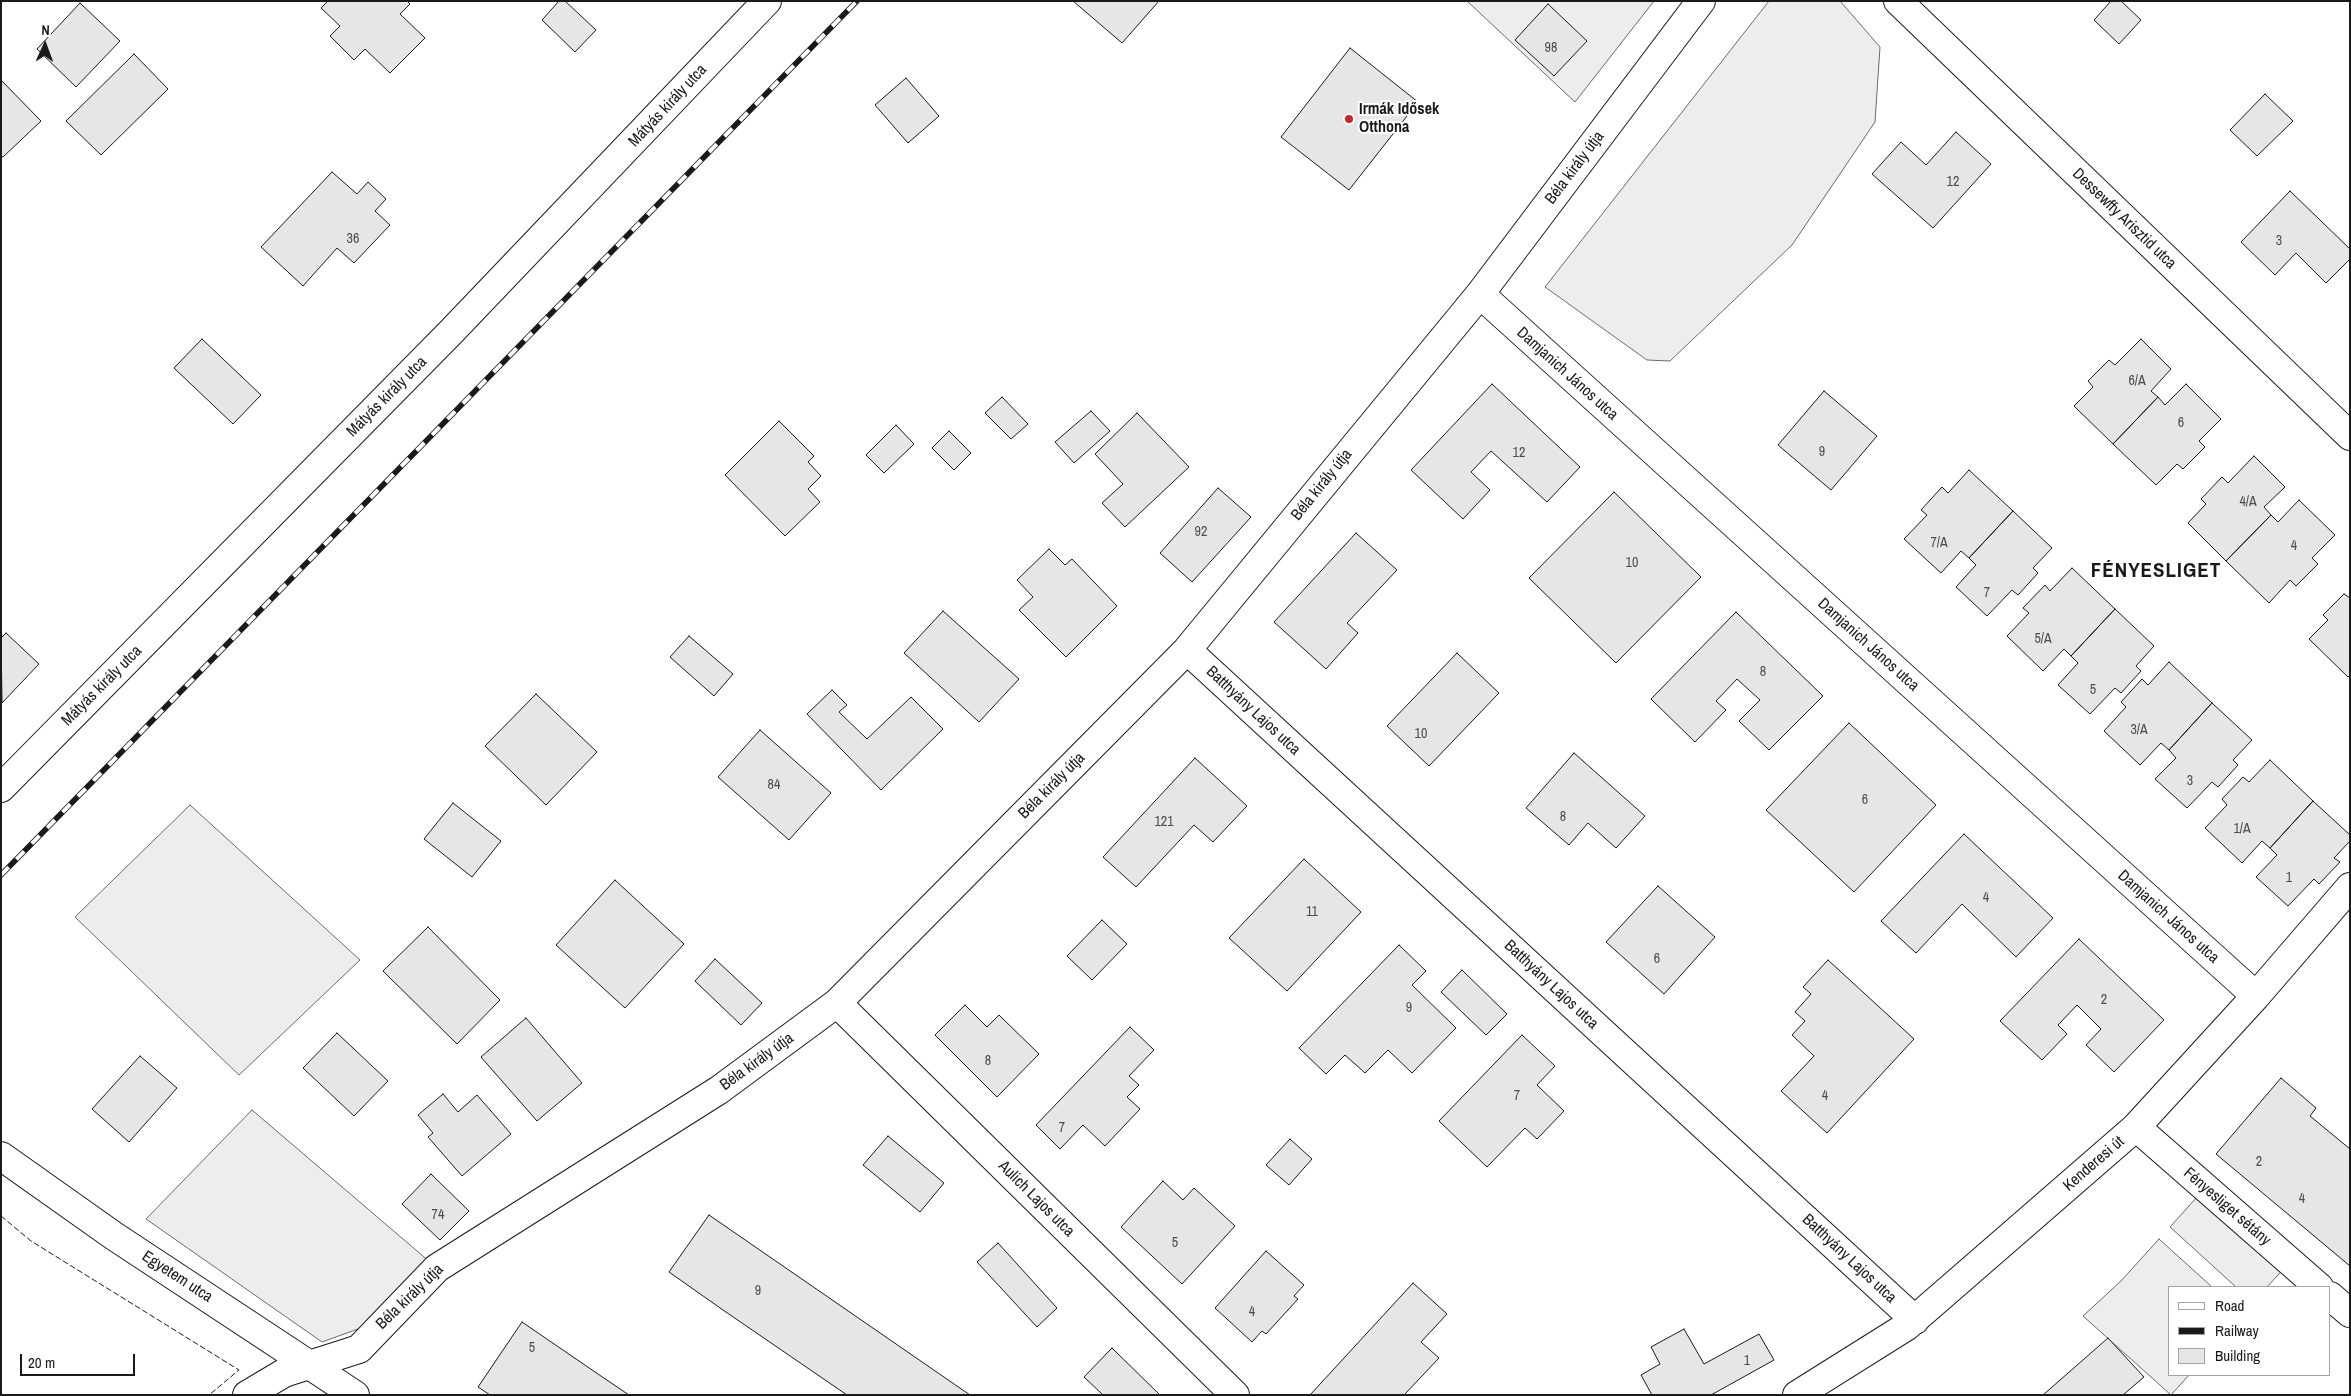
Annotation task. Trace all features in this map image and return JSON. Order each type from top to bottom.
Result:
[{"type":"street","name":"Mátyás király utca","points":[[1,788],[451,332],[767,1]]},
{"type":"street","name":"Béla király útja","points":[[247,1395],[284,1373],[358,1348],[437,1268],[719,1090],[838,1003],[1187,650],[1480,294],[1701,1]]},
{"type":"street","name":"Dessewffy Arisztid utca","points":[[1898,1],[2350,436]]},
{"type":"street","name":"Damjanich János utca","points":[[1480,294],[2256,996]]},
{"type":"street","name":"Batthyány Lajos utca","points":[[1187,650],[1915,1320]]},
{"type":"street","name":"Kenderesi út","points":[[1797,1395],[1915,1320],[2136,1127],[2256,996],[2350,887]]},
{"type":"street","name":"Aulich Lajos utca","points":[[838,1003],[1235,1395]]},
{"type":"street","name":"Fényesliget sétány","points":[[2136,1127],[2318,1286]]},
{"type":"street","name":"Egyetem utca","points":[[1,1156],[114,1236],[355,1395]]},
{"type":"street","points":[[2331,1297],[2350,1313]]},
{"type":"shaded area","points":[[1467,1],[1654,1],[1575,102]]},
{"type":"shaded area","points":[[1769,1],[1840,1],[1880,47],[1875,122],[1792,245],[1670,361],[1647,360],[1545,287]]},
{"type":"shaded area","points":[[190,805],[360,960],[239,1075],[75,917]]},
{"type":"shaded area","points":[[252,1110],[437,1268],[369,1325],[322,1342],[146,1219]]},
{"type":"shaded area","points":[[2206,1187],[2290,1262],[2268,1286],[2235,1286],[2170,1227]]},
{"type":"shaded area","points":[[2159,1239],[2211,1286],[2168,1286],[2168,1376],[2188,1376],[2171,1395],[2083,1316],[2121,1281]]},
{"type":"building","points":[[328,1],[407,1],[410,4],[400,14],[425,38],[390,73],[365,49],[354,60],[330,36],[340,26],[321,8]]},
{"type":"building","points":[[559,1],[565,1],[596,30],[575,52],[542,20]]},
{"type":"building","points":[[1073,1],[1159,1],[1122,43]]},
{"type":"building","points":[[2111,1],[2121,1],[2141,20],[2119,44],[2094,20]]},
{"type":"building","points":[[80,3],[120,41],[76,87],[37,49]]},
{"type":"building","points":[[1548,4],[1587,41],[1554,76],[1515,40]]},
{"type":"building","name":"Irmák Idősek Otthona","points":[[1350,48],[1418,102],[1349,190],[1281,137]]},
{"type":"building","points":[[134,54],[168,89],[101,155],[66,121]]},
{"type":"building","points":[[906,78],[939,116],[908,143],[875,105]]},
{"type":"building","points":[[1,80],[41,121],[3,157],[1,156]]},
{"type":"building","points":[[2265,94],[2293,121],[2257,156],[2230,130]]},
{"type":"building","points":[[1956,132],[1991,164],[1933,228],[1872,174],[1901,142],[1926,165]]},
{"type":"building","points":[[332,172],[357,194],[368,182],[386,199],[375,211],[390,225],[354,263],[337,248],[303,286],[261,247]]},
{"type":"building","points":[[2290,191],[2350,249],[2350,259],[2326,283],[2296,253],[2275,275],[2241,242]]},
{"type":"building","points":[[202,339],[261,395],[233,424],[174,368]]},
{"type":"building","points":[[2141,339],[2171,369],[2151,391],[2158,397],[2113,444],[2074,406],[2093,387],[2088,381],[2109,360],[2115,365]]},
{"type":"building","points":[[1492,384],[1580,467],[1547,502],[1491,451],[1471,472],[1490,490],[1463,519],[1411,470]]},
{"type":"building","points":[[2186,384],[2221,419],[2199,441],[2205,447],[2183,469],[2177,464],[2156,485],[2113,444],[2158,397],[2165,405]]},
{"type":"building","points":[[1824,391],[1877,436],[1831,490],[1778,445]]},
{"type":"building","points":[[1002,397],[1028,424],[1011,439],[985,413]]},
{"type":"building","points":[[1091,411],[1110,431],[1074,463],[1055,442]]},
{"type":"building","points":[[1137,413],[1189,467],[1125,527],[1102,503],[1123,484],[1095,454]]},
{"type":"building","points":[[779,421],[814,456],[808,462],[821,476],[808,489],[820,502],[785,536],[725,475]]},
{"type":"building","points":[[896,425],[914,444],[884,473],[866,455]]},
{"type":"building","points":[[949,431],[971,453],[954,470],[932,448]]},
{"type":"building","points":[[2254,456],[2285,487],[2264,507],[2271,515],[2226,561],[2188,523],[2206,504],[2201,499],[2222,477],[2228,483]]},
{"type":"building","points":[[1969,470],[2013,511],[1969,558],[1961,551],[1941,573],[1904,539],[1927,515],[1921,510],[1942,487],[1948,493]]},
{"type":"building","points":[[1218,488],[1251,517],[1192,582],[1160,553]]},
{"type":"building","points":[[1614,492],[1701,577],[1616,663],[1529,578]]},
{"type":"building","points":[[2299,500],[2335,535],[2312,558],[2318,564],[2296,586],[2290,580],[2269,603],[2226,561],[2271,515],[2278,522]]},
{"type":"building","points":[[2013,511],[2052,548],[2033,568],[2038,573],[2018,595],[2012,590],[1987,616],[1956,587],[1976,565],[1969,558]]},
{"type":"building","points":[[1356,533],[1397,570],[1347,623],[1358,633],[1326,669],[1274,622]]},
{"type":"building","points":[[1049,549],[1065,565],[1072,559],[1117,606],[1066,657],[1019,610],[1033,597],[1017,580]]},
{"type":"building","points":[[2072,568],[2115,609],[2071,656],[2064,649],[2043,671],[2007,636],[2029,613],[2023,608],[2045,585],[2050,591]]},
{"type":"building","points":[[2344,594],[2350,598],[2350,675],[2348,677],[2309,639],[2328,620],[2323,615]]},
{"type":"building","points":[[2115,609],[2154,646],[2136,666],[2141,671],[2121,693],[2115,688],[2090,714],[2058,685],[2078,663],[2071,656]]},
{"type":"building","points":[[943,611],[1019,679],[979,722],[904,653]]},
{"type":"building","points":[[1736,612],[1823,696],[1769,750],[1739,721],[1760,700],[1737,679],[1716,701],[1726,710],[1695,742],[1651,699]]},
{"type":"building","points":[[6,633],[39,664],[2,703],[1,638]]},
{"type":"building","points":[[689,636],[733,674],[714,696],[670,657]]},
{"type":"building","points":[[1457,653],[1499,693],[1429,766],[1387,726]]},
{"type":"building","points":[[2169,662],[2212,703],[2169,750],[2161,743],[2140,765],[2104,731],[2126,707],[2121,702],[2142,679],[2148,685]]},
{"type":"building","points":[[832,690],[847,705],[839,712],[867,739],[911,697],[943,729],[881,790],[807,714]]},
{"type":"building","points":[[536,694],[597,752],[546,805],[485,746]]},
{"type":"building","points":[[2212,703],[2252,740],[2233,760],[2238,765],[2218,787],[2212,782],[2187,808],[2155,779],[2176,758],[2169,750]]},
{"type":"building","points":[[1849,723],[1936,805],[1854,892],[1766,810]]},
{"type":"building","points":[[760,730],[831,793],[789,840],[718,777]]},
{"type":"building","points":[[1574,753],[1645,816],[1616,848],[1588,823],[1569,845],[1526,808]]},
{"type":"building","points":[[1195,758],[1247,806],[1213,842],[1194,825],[1136,887],[1103,857]]},
{"type":"building","points":[[2270,760],[2313,801],[2270,848],[2262,841],[2242,863],[2205,828],[2227,805],[2222,799],[2243,777],[2249,782]]},
{"type":"building","points":[[2313,801],[2350,835],[2350,841],[2334,858],[2340,862],[2319,884],[2314,879],[2288,906],[2256,877],[2277,855],[2270,848]]},
{"type":"building","points":[[453,803],[501,841],[472,877],[424,839]]},
{"type":"building","points":[[1964,834],[2053,918],[2016,957],[1962,904],[1916,953],[1881,921]]},
{"type":"building","points":[[1304,859],[1361,912],[1287,991],[1229,938]]},
{"type":"building","points":[[615,880],[684,944],[625,1008],[556,945]]},
{"type":"building","points":[[1658,886],[1715,937],[1664,994],[1606,942]]},
{"type":"building","points":[[1102,920],[1127,944],[1092,980],[1067,956]]},
{"type":"building","points":[[428,927],[500,1000],[457,1044],[383,971]]},
{"type":"building","points":[[2079,939],[2164,1020],[2114,1072],[2086,1045],[2101,1029],[2077,1005],[2058,1025],[2067,1034],[2042,1060],[2000,1021]]},
{"type":"building","points":[[1399,945],[1426,971],[1412,985],[1456,1028],[1412,1073],[1388,1050],[1365,1073],[1345,1055],[1326,1074],[1299,1048]]},
{"type":"building","points":[[715,959],[762,1003],[741,1025],[695,981]]},
{"type":"building","points":[[1828,960],[1914,1039],[1827,1133],[1781,1091],[1814,1056],[1792,1035],[1805,1021],[1795,1012],[1811,994],[1803,987]]},
{"type":"building","points":[[1462,970],[1507,1014],[1486,1035],[1441,992]]},
{"type":"building","points":[[965,1005],[987,1027],[999,1015],[1039,1054],[997,1097],[935,1035]]},
{"type":"building","points":[[526,1018],[582,1083],[537,1121],[481,1057]]},
{"type":"building","points":[[1130,1027],[1154,1050],[1129,1076],[1139,1085],[1127,1097],[1140,1109],[1105,1146],[1083,1125],[1060,1149],[1036,1125]]},
{"type":"building","points":[[337,1033],[388,1081],[354,1116],[303,1068]]},
{"type":"building","points":[[1522,1035],[1555,1066],[1537,1085],[1564,1111],[1537,1139],[1525,1128],[1487,1167],[1439,1121]]},
{"type":"building","points":[[140,1056],[177,1088],[129,1142],[92,1109]]},
{"type":"building","points":[[2281,1078],[2316,1108],[2310,1116],[2350,1149],[2350,1266],[2216,1154]]},
{"type":"building","points":[[443,1094],[458,1112],[477,1095],[511,1134],[462,1176],[428,1137],[433,1133],[418,1115]]},
{"type":"building","points":[[888,1136],[944,1183],[920,1212],[863,1165]]},
{"type":"building","points":[[1290,1139],[1312,1159],[1289,1185],[1266,1165]]},
{"type":"building","points":[[431,1174],[469,1211],[440,1240],[402,1204]]},
{"type":"building","points":[[1163,1181],[1183,1200],[1194,1188],[1235,1226],[1182,1284],[1121,1227]]},
{"type":"building","points":[[709,1215],[970,1395],[847,1395],[723,1310],[669,1272]]},
{"type":"building","points":[[998,1243],[1057,1308],[1037,1327],[977,1262]]},
{"type":"building","points":[[1266,1251],[1304,1285],[1294,1296],[1298,1299],[1266,1334],[1262,1331],[1252,1342],[1215,1308]]},
{"type":"building","points":[[1413,1283],[1447,1314],[1421,1342],[1439,1358],[1404,1395],[1310,1395]]},
{"type":"building","points":[[522,1322],[629,1395],[490,1395],[478,1387]]},
{"type":"building","points":[[1684,1329],[1704,1364],[1759,1334],[1774,1360],[1711,1395],[1652,1395],[1641,1375],[1660,1364],[1651,1347]]},
{"type":"building","points":[[2108,1338],[2144,1377],[2123,1395],[2043,1395]]},
{"type":"building","points":[[1112,1348],[1160,1395],[1103,1395],[1084,1377]]},
{"type":"railway","points":[[1,875],[857,1]]},
{"type":"fence","points":[[1,1216],[31,1241],[239,1370],[209,1395]]},
{"type":"place","name":"Irmák Idősek Otthona","points":[[1349,119]]},
{"type":"district","name":"FÉNYESLIGET","points":[[2156,571]]}]
